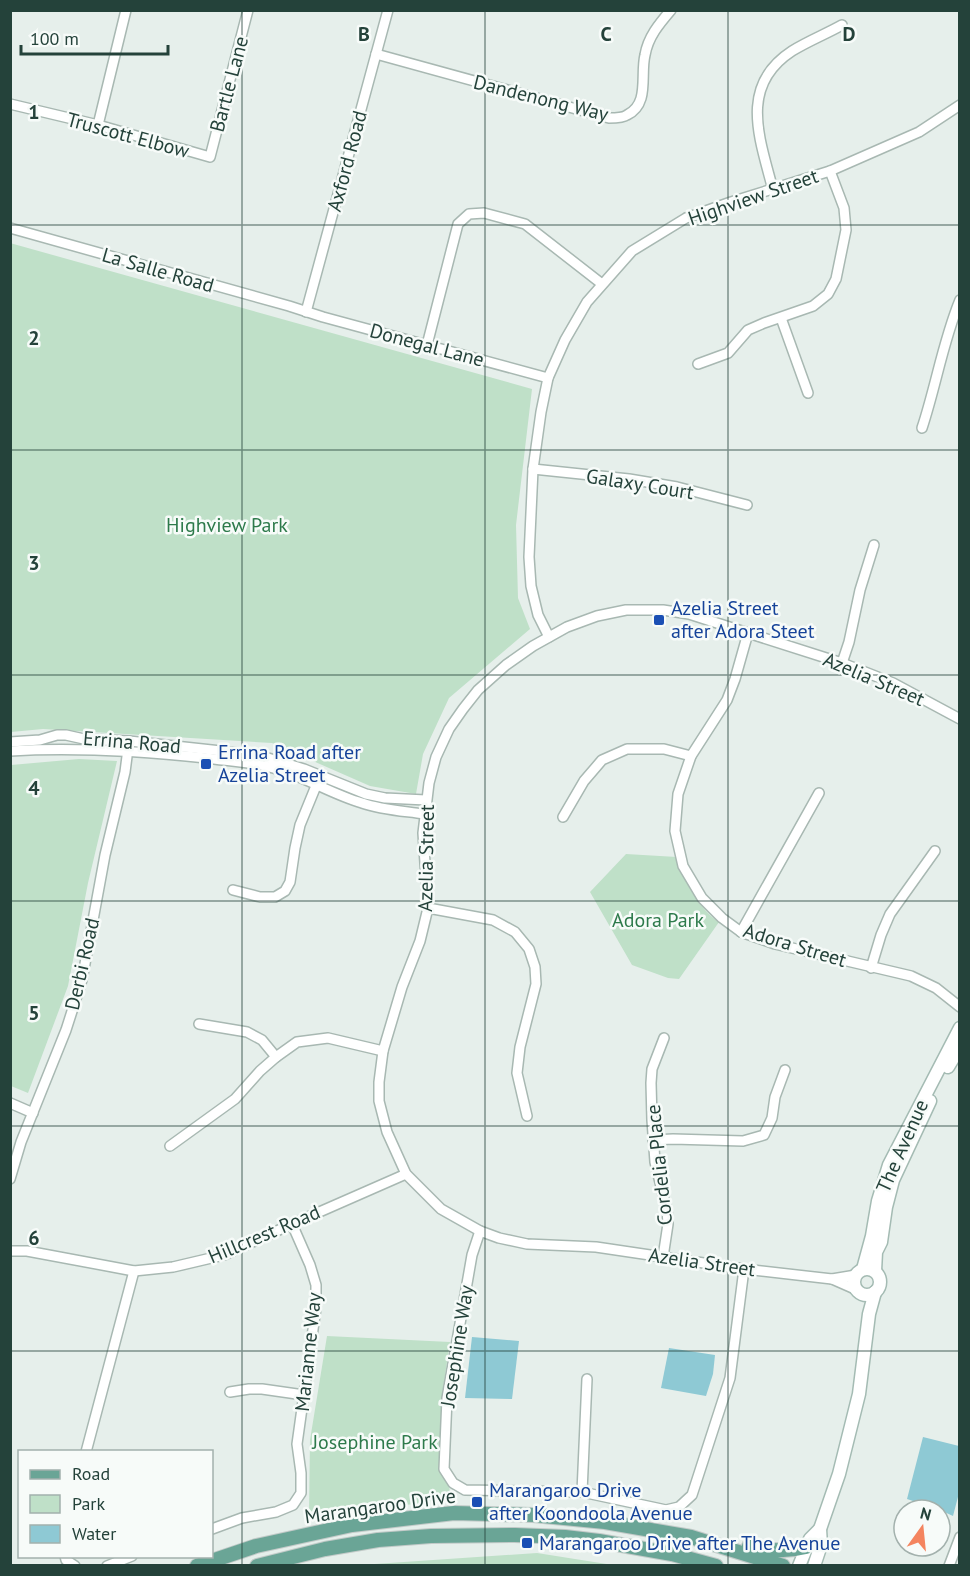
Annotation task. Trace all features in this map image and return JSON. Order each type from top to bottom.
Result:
[{"type":"main road","name":"Marangaroo Drive","points":[[197,1566],[256,1546],[352,1525],[454,1513],[533,1515],[605,1522],[691,1538],[783,1566]]},
{"type":"main road","name":"Marangaroo Drive","points":[[257,1566],[378,1539],[515,1534],[565,1537],[627,1546],[672,1554],[716,1566]]},
{"type":"main road","points":[[691,1538],[722,1538],[768,1550],[786,1551],[806,1547]]},
{"type":"street","points":[[98,125],[126,10]]},
{"type":"street","name":"Bartle Lane","points":[[210,158],[248,10]]},
{"type":"street","name":"Axford Road","points":[[306,312],[388,10]]},
{"type":"street","name":"Dandenong Way","points":[[376,54],[609,118],[627,116],[640,104],[644,58],[648,43],[658,24],[670,10]]},
{"type":"street","points":[[773,190],[757,131],[758,97],[766,74],[791,51],[842,25]]},
{"type":"street","name":"Truscott Elbow","points":[[10,104],[98,125],[210,158]]},
{"type":"street","name":"Highview Street","points":[[549,637],[538,615],[531,586],[529,557],[533,469],[548,378],[565,339],[587,302],[632,251],[686,218],[830,171],[919,132],[960,105]]},
{"type":"street","points":[[698,364],[728,353],[748,330],[813,306],[828,294],[836,279],[846,230],[844,208],[830,171]]},
{"type":"street","points":[[427,345],[458,224],[469,214],[484,213],[525,224],[602,284]]},
{"type":"street","name":"La Salle Road","points":[[10,228],[306,312]]},
{"type":"street","points":[[922,428],[960,300]]},
{"type":"street","name":"Donegal Lane","points":[[306,312],[548,378]]},
{"type":"street","points":[[781,318],[808,393]]},
{"type":"street","name":"Galaxy Court","points":[[533,469],[629,479],[677,487],[747,505]]},
{"type":"street","points":[[842,663],[874,544]]},
{"type":"street","name":"Azelia Street","points":[[865,1292],[832,1279],[744,1269],[596,1247],[527,1244],[480,1231],[441,1209],[406,1174],[387,1132],[379,1101],[383,1051],[402,987],[420,941],[428,908],[423,833],[424,814],[436,757],[449,729],[478,690],[506,664],[549,637],[567,627],[597,616],[626,610],[663,610],[689,614],[842,663],[893,683],[960,719]]},
{"type":"street","name":"Adora Street","points":[[748,633],[727,700],[691,756],[678,794],[675,831],[683,866],[702,898],[722,918],[741,932],[774,944],[911,976],[936,988],[960,1007]]},
{"type":"street","name":"Errina Road","points":[[10,742],[66,735],[129,746],[258,755],[304,768],[319,780],[362,804],[424,814]]},
{"type":"street","name":"Errina Road","points":[[10,751],[129,746]]},
{"type":"street","name":"Derbi Road","points":[[10,1179],[21,1142],[66,1030],[82,980],[105,855],[129,746]]},
{"type":"street","points":[[563,817],[584,781],[602,760],[627,749],[664,749],[691,756]]},
{"type":"street","points":[[233,891],[260,897],[275,897],[285,891],[290,882],[294,848],[300,825],[319,780]]},
{"type":"street","name":"Errina Road","points":[[319,780],[386,798],[426,800]]},
{"type":"street","points":[[741,932],[819,793]]},
{"type":"street","points":[[871,968],[890,914],[935,851]]},
{"type":"street","points":[[428,908],[493,920],[515,932],[529,949],[535,967],[536,984],[520,1047],[517,1073],[527,1116]]},
{"type":"street","points":[[199,1024],[247,1032],[262,1040],[276,1057]]},
{"type":"street","name":"The Avenue","points":[[864,1272],[878,1201],[889,1165],[960,1028]]},
{"type":"street","points":[[170,1146],[235,1099],[260,1071],[297,1042],[328,1038],[383,1051]]},
{"type":"street","name":"Cordelia Place","points":[[663,1257],[668,1224],[655,1162],[652,1076],[656,1056],[664,1038]]},
{"type":"street","name":"The Avenue","points":[[864,1272],[881,1242],[893,1180],[933,1095],[960,1047]]},
{"type":"street","points":[[653,1140],[743,1141],[764,1135],[772,1118],[775,1097],[785,1070]]},
{"type":"street","points":[[10,1103],[33,1113]]},
{"type":"street","name":"Hillcrest Road","points":[[10,1251],[27,1251],[134,1270],[173,1267],[224,1255],[406,1174]]},
{"type":"street","name":"Marianne Way","points":[[213,1529],[242,1518],[276,1512],[293,1505],[301,1493],[297,1444],[316,1308],[316,1286],[310,1265],[292,1224]]},
{"type":"street","name":"Josephine Way","points":[[480,1231],[472,1255],[447,1398],[444,1469],[453,1484],[465,1490],[582,1492],[666,1510],[679,1507],[692,1496],[730,1378],[744,1269]]},
{"type":"street","points":[[87,1450],[134,1270]]},
{"type":"street","points":[[814,1566],[821,1545],[820,1529],[839,1474],[859,1394],[869,1314],[865,1292],[854,1282],[864,1272],[880,1277],[880,1286],[865,1292]]},
{"type":"street","name":"Azelia Street","points":[[832,1279],[864,1272]]},
{"type":"street","points":[[582,1492],[586,1379]]},
{"type":"street","points":[[230,1392],[262,1389],[304,1395]]},
{"type":"street","points":[[799,1566],[810,1539],[820,1529]]},
{"type":"street","points":[[948,1566],[960,1537]]},
{"type":"street","points":[[107,1566],[129,1558]]},
{"type":"green space","name":"Highview Park","points":[[10,243],[532,389],[516,525],[518,598],[530,629],[449,698],[423,754],[416,794],[370,786],[272,743],[43,729],[11,732]]},
{"type":"green space","points":[[79,759],[117,761],[88,883],[68,986],[28,1093],[11,1086],[11,765]]},
{"type":"green space","name":"Adora Park","points":[[626,854],[677,857],[693,893],[705,910],[719,922],[679,979],[668,978],[632,965],[590,892]]},
{"type":"green space","name":"Josephine Park","points":[[327,1336],[450,1342],[442,1395],[439,1470],[449,1486],[451,1498],[415,1504],[309,1514],[310,1440]]},
{"type":"green space","points":[[537,1553],[613,1565],[360,1565]]},
{"type":"water","points":[[472,1337],[519,1341],[512,1399],[465,1398]]},
{"type":"water","points":[[669,1348],[715,1355],[713,1374],[706,1396],[661,1388]]},
{"type":"water","points":[[923,1437],[959,1446],[959,1493],[953,1516],[952,1498],[907,1498]]},
{"type":"place","name":"Azelia Street after Adora Steet","points":[[659,620]]},
{"type":"place","name":"Errina Road after Azelia Street","points":[[206,764]]},
{"type":"place","name":"Marangaroo Drive after Koondoola Avenue","points":[[477,1502]]},
{"type":"place","name":"Marangaroo Drive after The Avenue","points":[[527,1543]]}]
